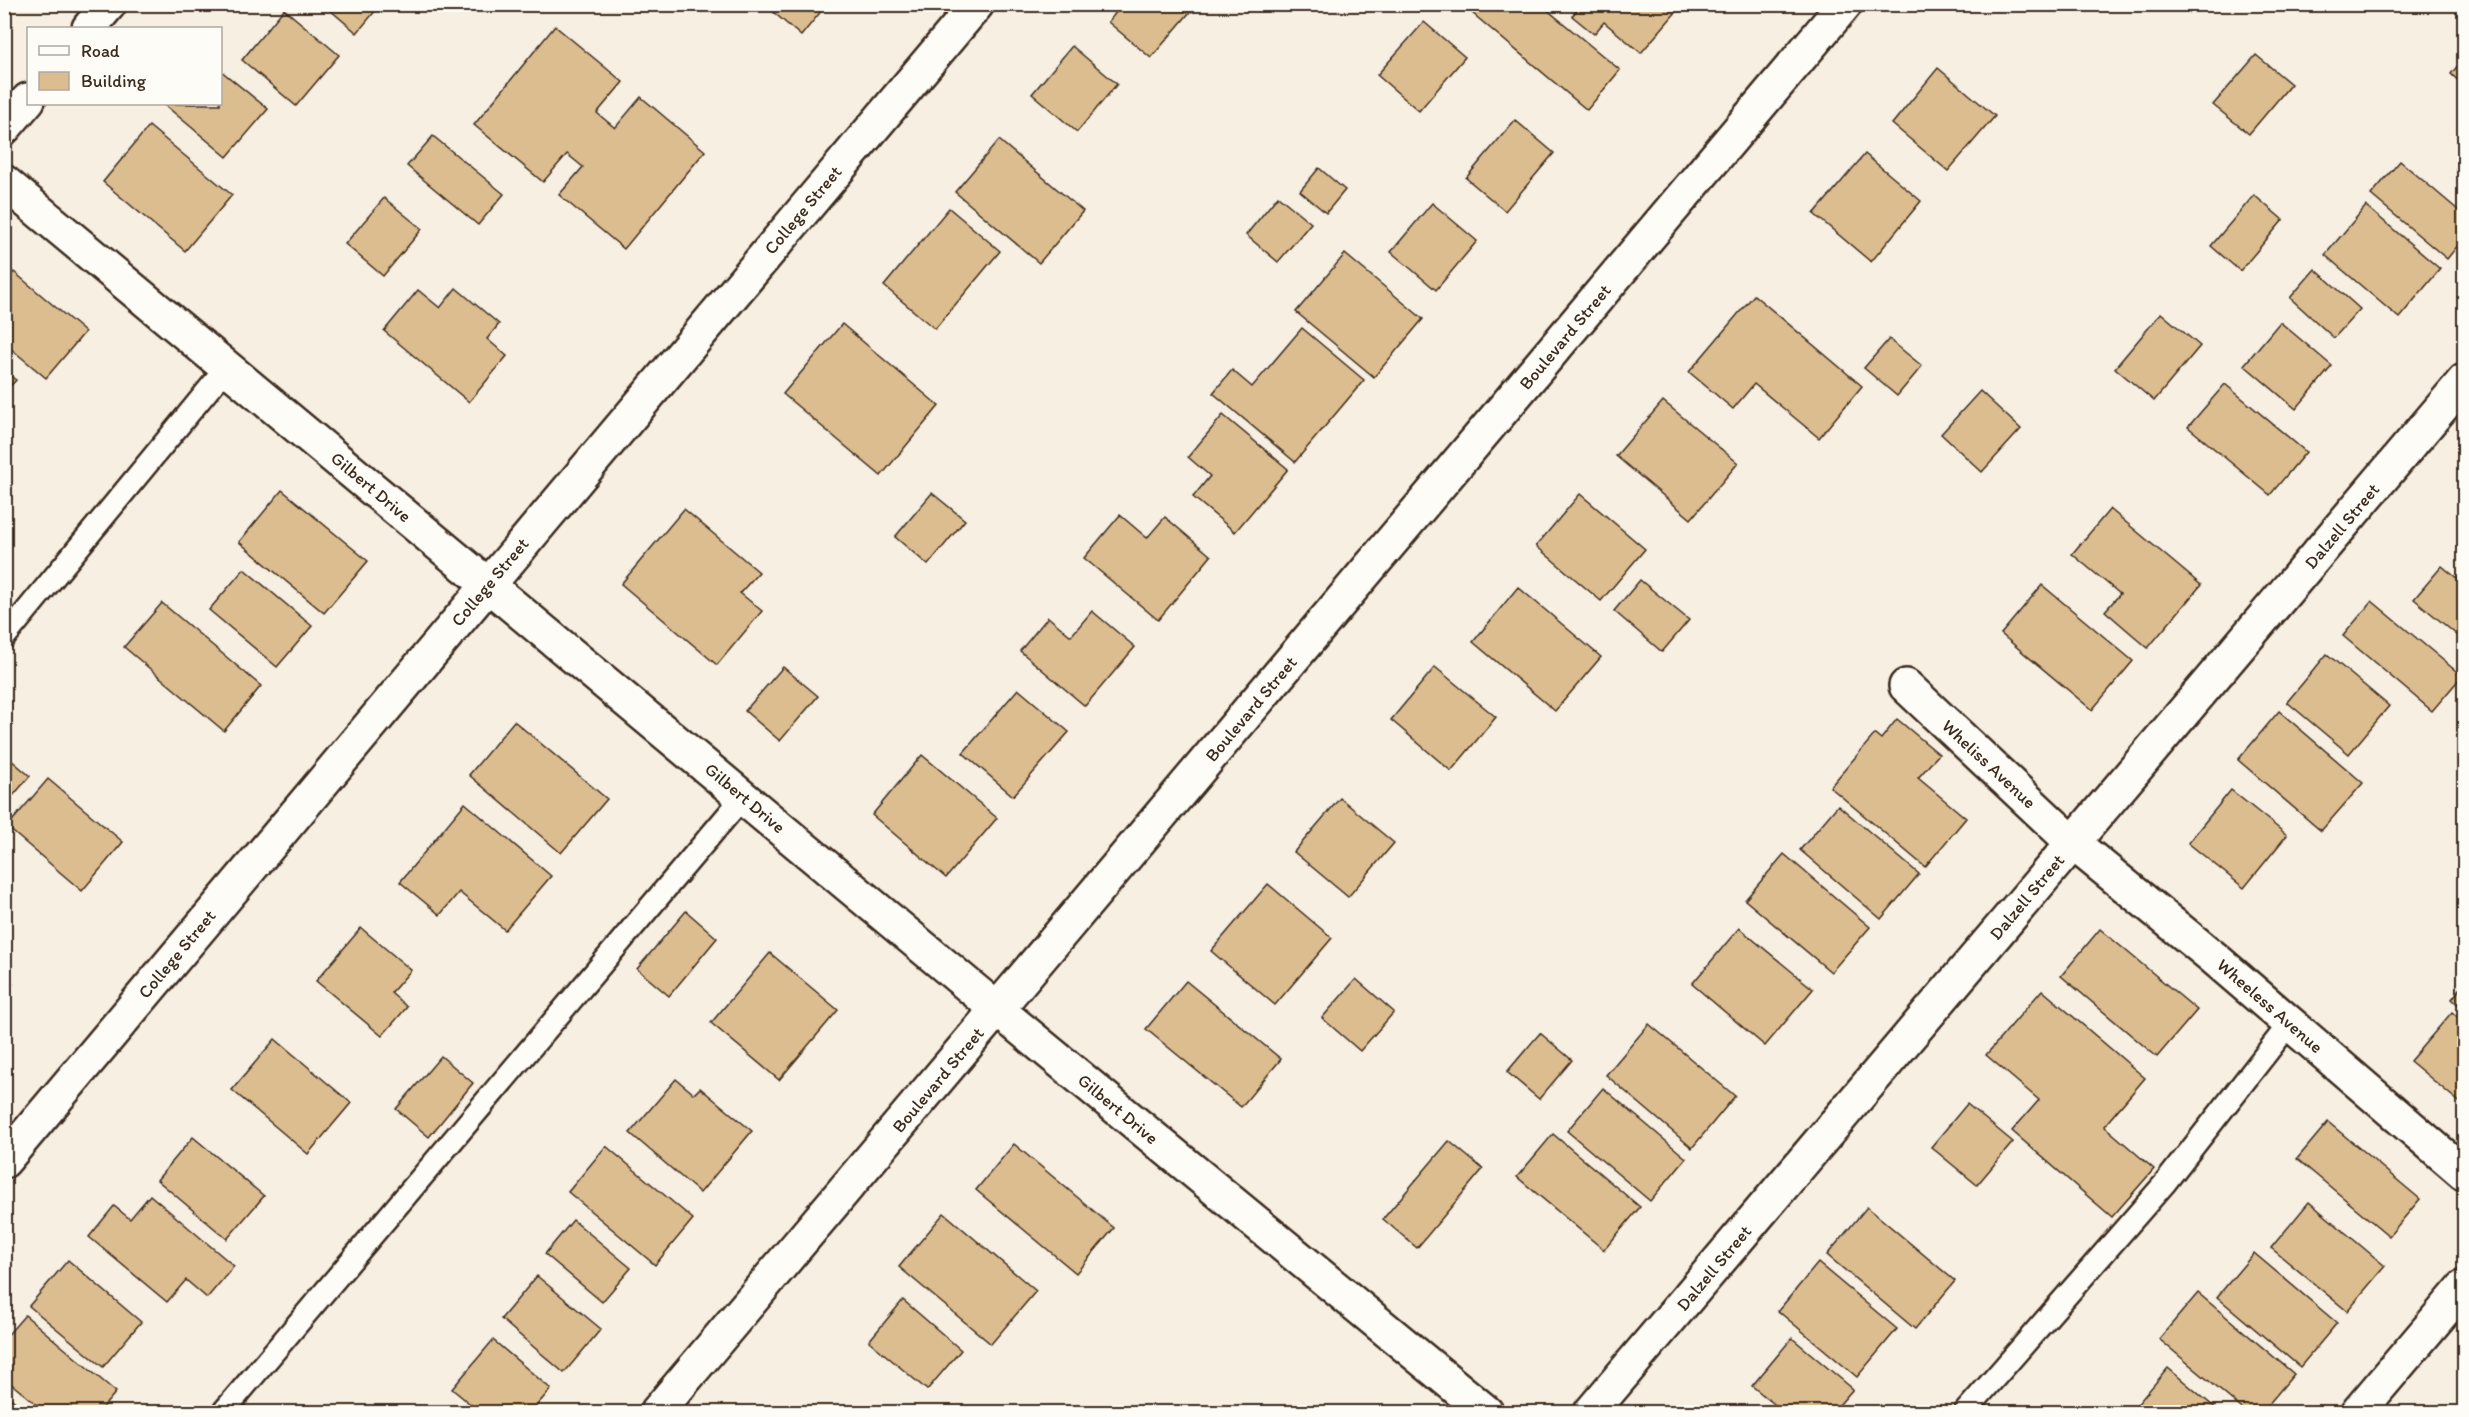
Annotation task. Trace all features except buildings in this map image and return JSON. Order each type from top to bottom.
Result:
[{"type":"street","points":[[90,27],[109,4]]},
{"type":"street","name":"College Street","points":[[4,1161],[977,4]]},
{"type":"street","name":"Boulevard Street","points":[[657,1413],[1845,4]]},
{"type":"street","points":[[4,129],[27,101]]},
{"type":"street","name":"Gilbert Drive","points":[[4,182],[998,1010],[1486,1413]]},
{"type":"street","name":"Dalzell Street","points":[[1591,1413],[2464,381]]},
{"type":"street","name":"Wheliss Avenue","points":[[1906,686],[2073,843]]},
{"type":"street","name":"Wheeless Avenue","points":[[2073,843],[2290,1023],[2464,1173]]},
{"type":"street","points":[[2358,1413],[2464,1287]]},
{"type":"lane","points":[[4,638],[227,367]]},
{"type":"lane","points":[[223,1413],[743,797]]},
{"type":"lane","points":[[1965,1413],[2165,1183],[2290,1023]]}]
